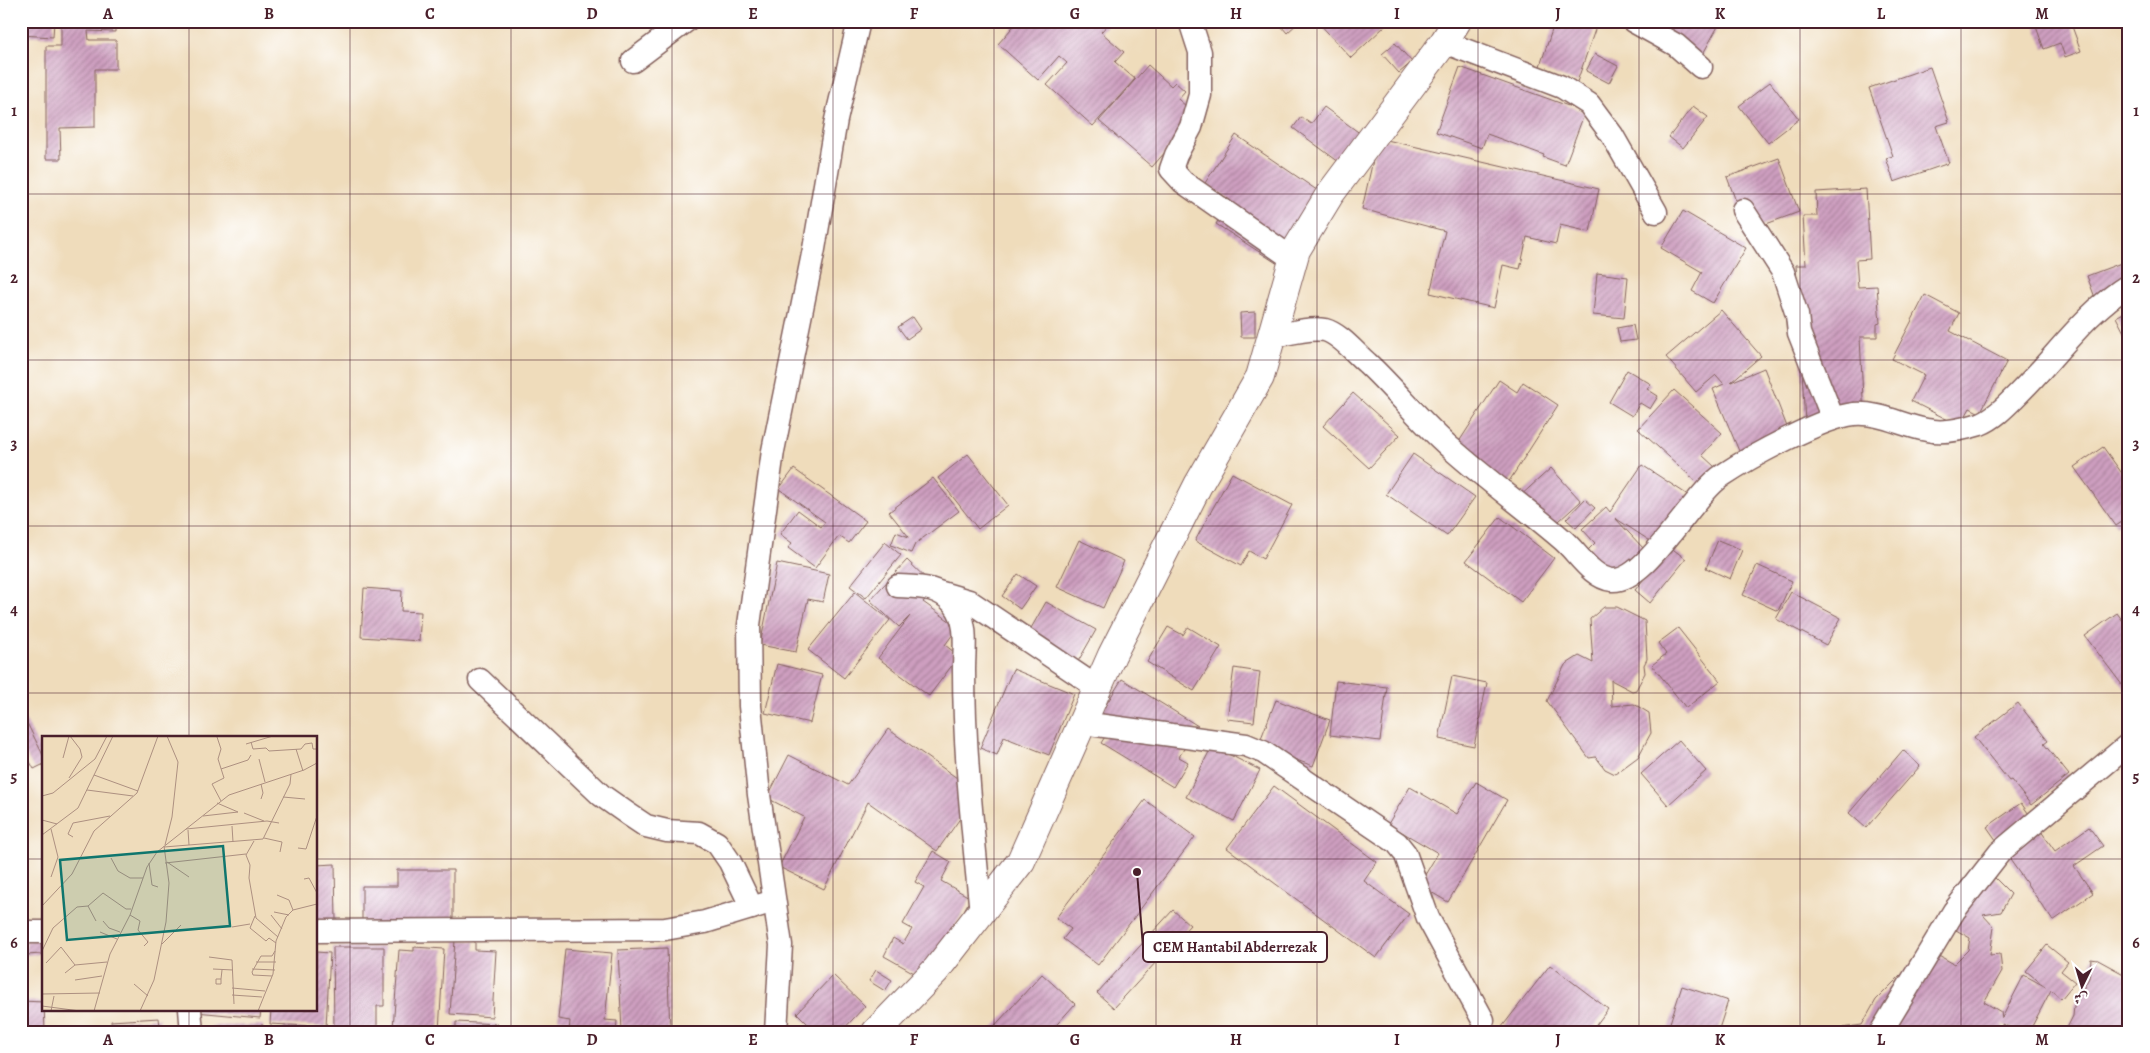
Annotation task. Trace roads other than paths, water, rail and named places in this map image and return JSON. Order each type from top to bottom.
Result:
[{"type":"street","points":[[633,61],[686,21]]},
{"type":"street","points":[[776,1032],[781,945],[759,795],[751,715],[749,625],[773,451],[814,249],[836,120],[859,21]]},
{"type":"street","points":[[1190,21],[1200,52],[1200,95],[1191,127],[1176,155],[1171,169],[1183,182],[1293,259]]},
{"type":"street","points":[[1633,21],[1676,46],[1701,67]]},
{"type":"street","points":[[876,1032],[936,970],[1021,861],[1098,688],[1198,485],[1260,377],[1296,250],[1330,194],[1451,32],[1562,87],[1589,104],[1612,134],[1656,212]]},
{"type":"street","points":[[1743,210],[1783,272],[1797,315],[1799,333],[1833,419]]},
{"type":"street","points":[[1271,337],[1308,330],[1326,330],[1338,337],[1376,372],[1453,451],[1568,545],[1597,574],[1612,580],[1627,578],[1644,565],[1712,482],[1738,465],[1833,419],[1855,414],[1879,416],[1928,431],[1952,431],[1982,423],[1998,412],[2034,379],[2093,313],[2129,285]]},
{"type":"street","points":[[898,586],[927,587],[942,594],[969,601],[1098,688]]},
{"type":"street","points":[[942,594],[954,604],[964,622],[964,730],[980,913]]},
{"type":"street","points":[[480,680],[601,795],[628,814],[646,826],[667,831],[699,833],[717,843],[730,862],[752,908]]},
{"type":"street","points":[[1082,723],[1246,745],[1264,752],[1397,843],[1405,853],[1428,918],[1483,1020]]},
{"type":"street","points":[[1881,1032],[1954,911],[2000,852],[2129,744]]},
{"type":"street","points":[[318,931],[665,929],[705,922],[774,901]]},
{"type":"street","points":[[21,932],[42,932]]},
{"type":"street","points":[[190,1010],[192,1032]]},
{"type":"place","name":"CEM Hantabil Abderrezak","points":[[1137,872]]}]
